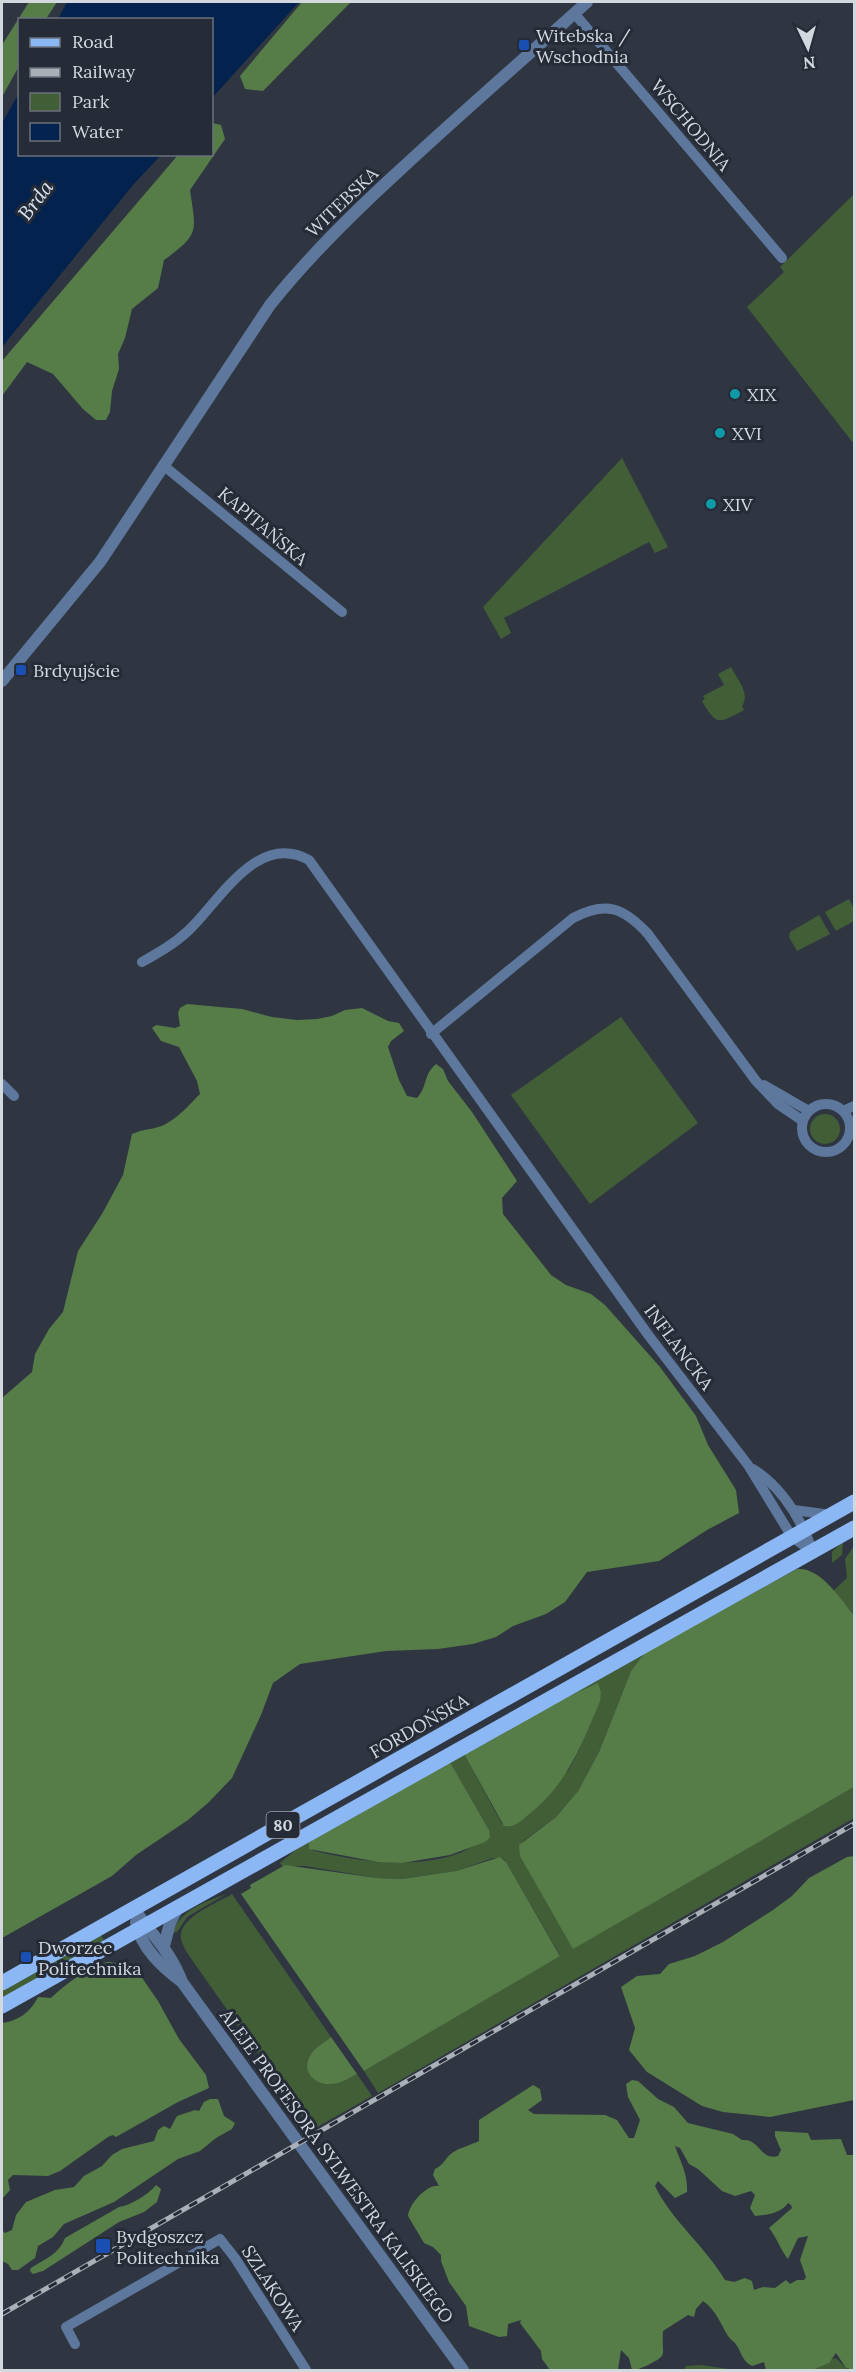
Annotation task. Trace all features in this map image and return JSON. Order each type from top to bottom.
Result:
[{"type":"main road","name":"FORDOŃSKA","points":[[2,1983],[855,1502]]},
{"type":"main road","name":"80","points":[[2,2006],[855,1528]]},
{"type":"street","name":"WITEBSKA","points":[[2,681],[100,562],[270,305],[299,270],[383,185],[587,2]]},
{"type":"street","name":"WSCHODNIA","points":[[574,13],[782,258]]},
{"type":"street","name":"KAPITAŃSKA","points":[[164,465],[342,612]]},
{"type":"street","name":"INFLANCKA","points":[[142,962],[188,931],[252,864],[278,854],[299,855],[316,868],[431,1034],[649,1336],[799,1534]]},
{"type":"street","points":[[431,1034],[573,918],[590,909],[606,908],[630,916],[648,934],[756,1081],[777,1104],[803,1121]]},
{"type":"street","points":[[756,1081],[809,1111]]},
{"type":"street","points":[[2,1084],[15,1092]]},
{"type":"street","points":[[822,1104],[837,1106],[843,1111],[852,1122],[844,1144],[834,1151],[826,1152],[818,1150],[806,1141],[803,1121],[809,1111],[822,1104]]},
{"type":"street","points":[[843,1111],[855,1106]]},
{"type":"street","name":"INFLANCKA","points":[[748,1466],[761,1474],[794,1510],[799,1534]]},
{"type":"street","points":[[794,1510],[831,1515]]},
{"type":"street","points":[[799,1534],[813,1552]]},
{"type":"street","points":[[164,1946],[170,1923],[177,1909]]},
{"type":"street","name":"ALEJE PROFESORA SYLWESTRA KALISKIEGO","points":[[134,1910],[162,1967],[182,1982]]},
{"type":"street","name":"ALEJE PROFESORA SYLWESTRA KALISKIEGO","points":[[142,1929],[164,1946],[175,1963],[182,1982],[463,2370]]},
{"type":"street","name":"SZLAKOWA","points":[[75,2344],[66,2327],[220,2239],[235,2258],[306,2370]]},
{"type":"green space","points":[[29,2],[57,2],[47,18],[19,18]]},
{"type":"green space","points":[[302,2],[351,2],[263,91],[245,89],[240,76]]},
{"type":"green space","points":[[18,20],[18,68],[2,97],[2,45]]},
{"type":"green space","points":[[213,123],[221,125],[225,139],[190,190],[194,224],[190,238],[164,260],[158,288],[132,309],[125,338],[118,354],[119,369],[112,391],[110,412],[106,420],[96,420],[83,409],[53,374],[27,362],[2,396],[2,361],[177,156],[213,156]]},
{"type":"green space","points":[[854,194],[854,444],[747,307],[784,272],[780,267]]},
{"type":"green space","points":[[622,458],[668,547],[655,553],[649,542],[504,618],[511,633],[501,639],[483,607]]},
{"type":"green space","points":[[731,667],[744,692],[742,706],[744,710],[724,720],[715,719],[702,701],[705,699],[703,696],[724,685],[718,674]]},
{"type":"green space","points":[[849,899],[854,909],[854,921],[836,931],[825,912]]},
{"type":"green space","points":[[819,915],[830,934],[797,951],[789,937],[790,932]]},
{"type":"green space","points":[[187,1004],[242,1009],[272,1017],[297,1020],[317,1019],[345,1010],[362,1008],[388,1021],[399,1023],[404,1031],[391,1041],[388,1047],[407,1096],[417,1098],[429,1072],[436,1064],[443,1069],[448,1081],[472,1112],[517,1181],[502,1198],[503,1214],[551,1275],[566,1285],[591,1294],[605,1305],[660,1367],[696,1416],[708,1445],[736,1490],[739,1513],[707,1530],[659,1561],[587,1572],[565,1602],[546,1614],[513,1626],[496,1637],[473,1644],[438,1649],[386,1651],[300,1664],[273,1683],[232,1778],[208,1803],[188,1820],[136,1855],[112,1876],[2,1938],[2,1398],[32,1372],[35,1354],[49,1329],[63,1312],[78,1251],[102,1214],[123,1175],[132,1134],[168,1123],[200,1094],[197,1081],[179,1047],[161,1041],[152,1028],[156,1025],[175,1028],[180,1026],[178,1013],[180,1008]]},
{"type":"green space","points":[[621,1017],[698,1123],[590,1204],[511,1095]]},
{"type":"green space","points":[[825,1114],[836,1118],[840,1129],[836,1140],[825,1144],[814,1140],[810,1129],[814,1118]]},
{"type":"green space","points":[[843,1541],[842,1555],[832,1563],[832,1552]]},
{"type":"green space","points":[[854,1546],[854,1615],[833,1591],[847,1578],[845,1559]]},
{"type":"green space","points":[[797,1569],[806,1570],[822,1578],[854,1615],[854,1787],[573,1949],[520,1856],[519,1845],[556,1817],[578,1791],[599,1752],[631,1671],[646,1651]]},
{"type":"green space","points":[[646,1651],[631,1671],[599,1752],[578,1791],[556,1817],[522,1842],[573,1948],[854,1787],[854,1818],[378,2093],[364,2071],[560,1955],[504,1859],[493,1858],[456,1871],[402,1879],[377,1878],[305,1866],[282,1866],[280,1863],[298,1848],[340,1825],[312,1850],[369,1861],[412,1862],[451,1856],[468,1849],[489,1830],[450,1762],[464,1754],[502,1824],[568,1771],[579,1750],[601,1694],[556,1702]]},
{"type":"green space","points":[[598,1683],[601,1693],[600,1701],[580,1748],[563,1777],[542,1803],[523,1820],[514,1825],[504,1826],[464,1754],[556,1702]]},
{"type":"green space","points":[[450,1762],[489,1830],[490,1837],[485,1842],[450,1855],[402,1863],[378,1862],[309,1849],[311,1841]]},
{"type":"green space","points":[[854,1856],[854,2100],[770,2117],[723,2112],[702,2106],[647,2072],[629,2050],[635,2028],[621,1987],[637,1976],[660,1974],[669,1964],[695,1956],[723,1942],[792,1896],[809,1878],[847,1857]]},
{"type":"green space","points":[[500,1857],[506,1862],[560,1956],[364,2071],[241,1894],[251,1888],[250,1885],[285,1865],[377,1878],[402,1879],[456,1871]]},
{"type":"green space","points":[[226,1894],[187,1917],[177,1932],[172,1933],[187,1912]]},
{"type":"green space","points":[[232,1894],[331,2037],[314,2051],[340,2082],[357,2074],[372,2096],[312,2130],[192,1960],[182,1942],[181,1931],[191,1918]]},
{"type":"green space","points":[[101,1935],[105,1942],[2,1999],[2,1991]]},
{"type":"green space","points":[[108,1962],[125,1964],[138,1972],[158,2001],[179,2039],[206,2075],[209,2088],[178,2102],[116,2137],[113,2135],[108,2137],[60,2171],[48,2176],[13,2175],[8,2180],[10,2190],[2,2199],[2,2023],[23,2015],[38,1997],[51,1998],[86,1971]]},
{"type":"green space","points":[[331,2037],[357,2074],[344,2081],[324,2084],[311,2076],[307,2067],[314,2050]]},
{"type":"green space","points":[[632,2080],[638,2081],[658,2099],[674,2107],[688,2123],[733,2134],[742,2140],[753,2142],[763,2153],[772,2157],[778,2156],[781,2150],[775,2131],[808,2133],[811,2140],[841,2139],[847,2155],[854,2155],[854,2370],[846,2368],[836,2353],[829,2363],[812,2370],[766,2370],[764,2362],[752,2366],[748,2364],[728,2336],[715,2313],[703,2301],[696,2309],[694,2317],[688,2315],[663,2331],[661,2357],[634,2370],[632,2370],[629,2358],[621,2350],[618,2370],[550,2370],[542,2359],[541,2351],[520,2323],[521,2320],[508,2324],[507,2336],[499,2337],[469,2326],[466,2306],[449,2282],[441,2255],[433,2247],[424,2243],[408,2216],[412,2206],[424,2191],[439,2186],[433,2175],[435,2169],[452,2153],[479,2141],[479,2120],[533,2085],[540,2089],[542,2100],[528,2110],[534,2114],[605,2115],[617,2120],[629,2138],[634,2138],[640,2120],[628,2097],[626,2084]],"holes":[[[675,2146],[680,2148],[689,2164],[698,2169],[722,2191],[735,2196],[751,2191],[755,2195],[750,2208],[755,2216],[778,2211],[788,2203],[791,2205],[792,2208],[769,2228],[788,2259],[798,2238],[808,2236],[800,2260],[806,2277],[804,2280],[797,2280],[790,2284],[786,2280],[775,2288],[763,2287],[754,2290],[752,2281],[745,2278],[734,2282],[725,2280],[670,2211],[655,2186],[658,2181],[675,2198],[687,2192],[685,2173]]]},
{"type":"green space","points":[[218,2099],[224,2116],[235,2123],[232,2129],[200,2151],[178,2159],[114,2202],[64,2224],[53,2237],[38,2246],[35,2258],[18,2270],[12,2270],[2,2261],[2,2230],[5,2233],[12,2230],[16,2215],[26,2202],[55,2190],[74,2187],[84,2176],[102,2166],[112,2155],[122,2149],[154,2141],[158,2130],[164,2126],[170,2129],[177,2116],[195,2110],[199,2111],[204,2102]]},
{"type":"green space","points":[[156,2185],[161,2189],[157,2202],[144,2212],[119,2222],[43,2271],[33,2274],[30,2271],[55,2252],[65,2238],[119,2207],[139,2199]]},
{"type":"green space","points":[[836,2358],[848,2370],[789,2370]]},
{"type":"green space","points":[[701,2365],[735,2370],[684,2370],[686,2366]]},
{"type":"water","points":[[67,2],[299,2],[213,97],[213,18],[59,18]]},
{"type":"water","name":"Brda","points":[[18,95],[18,156],[160,156],[133,185],[2,347],[2,123]]},
{"type":"railway","points":[[2,2314],[854,1824]]},
{"type":"place","name":"Witebska / Wschodnia","points":[[524,45]]},
{"type":"place","name":"XIX","points":[[735,394]]},
{"type":"place","name":"XVI","points":[[720,433]]},
{"type":"place","name":"XIV","points":[[711,504]]},
{"type":"place","name":"Brdyujście","points":[[21,670]]},
{"type":"place","name":"Dworzec Politechnika","points":[[26,1957]]},
{"type":"place","name":"Bydgoszcz Politechnika","points":[[103,2246]]}]
